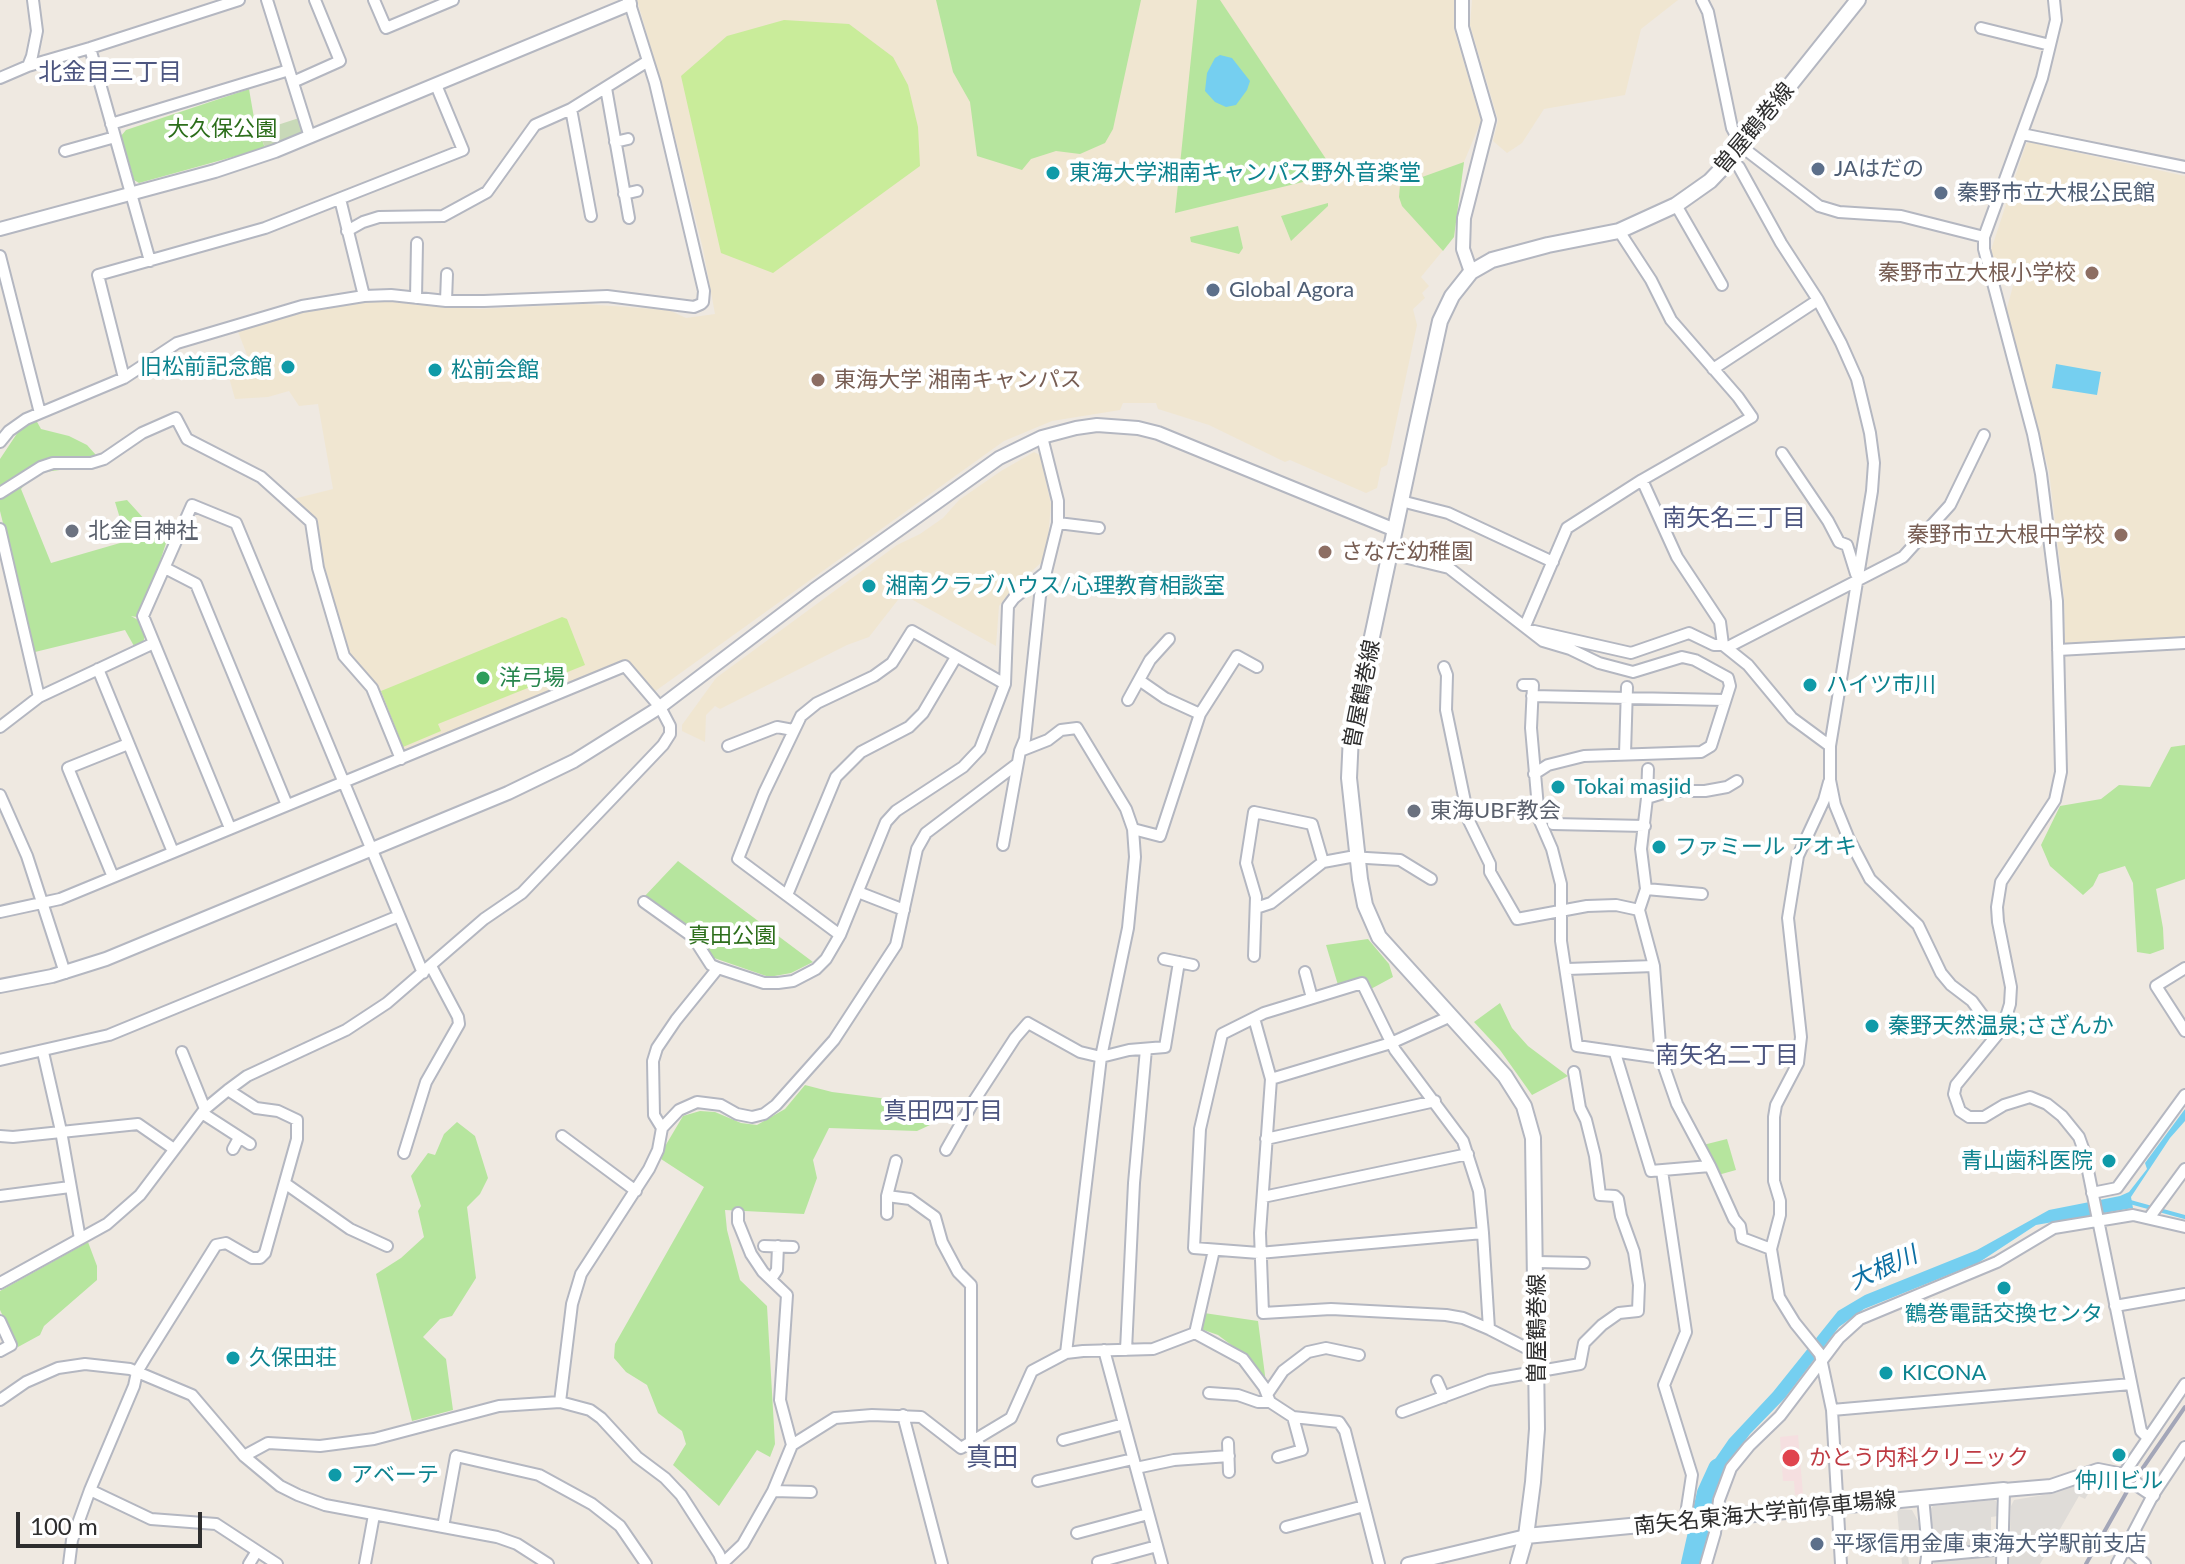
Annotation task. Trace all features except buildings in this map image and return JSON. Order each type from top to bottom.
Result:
[{"type":"main road","name":"曽屋鶴巻線","points":[[1518,1564],[1526,1536],[1536,1442],[1535,1151],[1524,1106],[1505,1076],[1379,937],[1365,905],[1349,778],[1351,735],[1440,321],[1452,296],[1471,272],[1492,260],[1619,231],[1676,205],[1710,181],[1742,147],[1858,0]]},
{"type":"main road","name":"南矢名東海大学前停車場線","points":[[1526,1536],[2004,1490]]},
{"type":"street","points":[[28,66],[37,31],[33,0]]},
{"type":"street","points":[[0,78],[28,66],[239,0]]},
{"type":"street","points":[[267,0],[310,137]]},
{"type":"street","points":[[293,82],[340,61],[315,0]]},
{"type":"street","points":[[374,0],[386,28],[453,0]]},
{"type":"street","points":[[1462,0],[1462,27],[1489,120],[1464,218],[1463,249],[1471,272]]},
{"type":"street","points":[[1702,0],[1708,12],[1732,128],[1742,147],[1819,206],[1839,212],[1901,216],[1984,237]]},
{"type":"street","points":[[2054,0],[2056,20],[2050,45],[2022,134],[1984,237],[1984,249],[2041,474],[2057,601],[2061,772],[2055,800],[2001,882],[1998,922],[2011,987],[2010,1004],[1997,1035],[1956,1085],[1955,1103],[1969,1117],[1984,1117],[2004,1105],[2030,1097],[2047,1104],[2062,1116],[2079,1137],[2141,1431],[2148,1438]]},
{"type":"street","points":[[0,229],[215,171],[310,137],[629,2],[648,61],[704,291],[703,302],[694,307],[607,296],[446,301],[364,296],[302,306],[204,334],[167,349],[124,378],[40,413],[9,431],[0,442]]},
{"type":"street","points":[[2003,33],[2007,19]]},
{"type":"street","points":[[1981,28],[2050,45]]},
{"type":"street","points":[[90,48],[150,261]]},
{"type":"street","points":[[347,231],[379,217],[443,216],[487,192],[535,125],[571,109],[648,61]]},
{"type":"street","points":[[111,124],[289,70]]},
{"type":"street","points":[[124,378],[98,275],[265,228],[463,150],[436,85]]},
{"type":"street","points":[[606,88],[629,218]]},
{"type":"street","points":[[571,109],[572,147],[591,189],[591,216]]},
{"type":"street","points":[[2022,134],[2185,167]]},
{"type":"street","points":[[65,151],[115,137]]},
{"type":"street","points":[[615,142],[628,139]]},
{"type":"street","points":[[1731,159],[1739,167],[1781,243],[1818,300],[1857,379],[1872,450],[1872,491],[1830,746],[1830,780],[1835,805],[1870,879],[1918,925],[1941,973],[1972,1001],[1997,1035]]},
{"type":"street","points":[[624,194],[637,191]]},
{"type":"street","points":[[340,199],[364,296]]},
{"type":"street","points":[[1676,205],[1722,285]]},
{"type":"street","points":[[1533,634],[1553,562],[1567,528],[1642,480],[1752,417],[1671,320],[1651,280],[1619,231]]},
{"type":"street","points":[[416,298],[417,243]]},
{"type":"street","points":[[0,256],[40,413]]},
{"type":"street","points":[[446,301],[447,274]]},
{"type":"street","points":[[1713,369],[1818,300]]},
{"type":"street","points":[[0,493],[41,467],[104,459],[142,433],[176,418],[187,439],[261,477],[311,522],[318,568],[344,656],[372,688],[401,759]]},
{"type":"street","points":[[0,986],[65,973],[106,959],[508,793],[574,761],[660,707],[814,590],[999,458],[1042,437],[1097,425],[1158,433],[1395,530]]},
{"type":"street","points":[[1533,634],[1631,653],[1689,633],[1714,645],[1726,646],[1903,557],[1950,505],[1984,435]]},
{"type":"street","points":[[1003,845],[1017,764],[1025,739],[1036,624],[1058,523],[1058,501],[1042,437]]},
{"type":"street","points":[[1782,453],[1839,542],[1847,545],[1857,580]]},
{"type":"street","points":[[1642,480],[1677,557],[1720,622],[1726,646],[1748,665],[1792,718],[1830,746]]},
{"type":"street","points":[[1401,501],[1448,513],[1553,562]]},
{"type":"street","points":[[230,828],[143,616],[192,505],[236,523],[399,916],[427,970],[458,1017],[459,1024],[426,1082],[404,1153]]},
{"type":"street","points":[[1058,523],[1099,528]]},
{"type":"street","points":[[0,529],[39,697]]},
{"type":"street","points":[[1391,554],[1449,568],[1543,641],[1570,649],[1599,663],[1633,672],[1682,657],[1695,660],[1728,678],[1730,686],[1711,746],[1701,752],[1584,756],[1548,765],[1534,774]]},
{"type":"street","points":[[165,568],[196,584],[287,805]]},
{"type":"street","points":[[644,902],[693,937],[711,965],[764,983],[793,981],[806,976],[826,959],[840,935],[886,822],[896,811],[963,767],[980,749],[1005,684],[1008,606],[1046,572]]},
{"type":"street","points":[[840,935],[738,859],[801,716],[817,703],[874,676],[892,663],[912,631],[1005,684]]},
{"type":"street","points":[[1128,700],[1150,660],[1169,639]]},
{"type":"street","points":[[0,727],[39,697],[154,643]]},
{"type":"street","points":[[2058,650],[2185,643]]},
{"type":"street","points":[[1133,829],[1160,836],[1200,714],[1237,656],[1257,667]]},
{"type":"street","points":[[787,895],[836,777],[861,752],[909,727],[923,713],[956,657]]},
{"type":"street","points":[[0,912],[60,899],[625,666],[660,707],[670,726],[670,734],[663,745],[522,893],[484,919],[387,1003],[346,1030],[247,1076],[228,1090],[203,1111],[140,1195],[107,1224],[0,1283]]},
{"type":"street","points":[[1444,667],[1447,675],[1446,710],[1469,821],[1490,864],[1490,872],[1517,919],[1562,908],[1616,905],[1639,910]]},
{"type":"street","points":[[98,669],[173,852]]},
{"type":"street","points":[[1139,680],[1165,698],[1200,714]]},
{"type":"street","points":[[1523,685],[1533,685],[1531,728],[1539,819],[1552,849],[1561,884],[1561,941],[1577,1046],[1661,1058]]},
{"type":"street","points":[[1532,696],[1627,693],[1725,700]]},
{"type":"street","points":[[1625,754],[1627,693]]},
{"type":"street","points":[[728,746],[777,727],[793,730]]},
{"type":"street","points":[[1020,751],[1048,740],[1061,730],[1077,728],[1126,809],[1133,829],[1135,857],[1128,928],[1101,1057],[1066,1353]]},
{"type":"street","points":[[113,877],[68,768],[128,744]]},
{"type":"street","points":[[560,1402],[570,1318],[581,1274],[636,1191],[658,1150],[662,1128],[679,1110],[697,1102],[721,1105],[737,1114],[752,1117],[764,1114],[776,1105],[834,1040],[896,945],[917,849],[926,833],[1017,764]]},
{"type":"street","points":[[1648,769],[1641,849],[1646,889],[1639,910],[1654,966],[1661,1058],[1677,1104],[1740,1226],[1742,1238],[1771,1249]]},
{"type":"street","points":[[1830,780],[1798,856],[1788,918],[1801,1037],[1798,1063],[1776,1105],[1774,1117],[1774,1181],[1780,1201],[1780,1215],[1771,1249],[1779,1297],[1821,1359],[1832,1410],[1841,1564]]},
{"type":"street","points":[[1647,798],[1670,791],[1705,791],[1727,787],[1737,781]]},
{"type":"street","points":[[0,795],[27,856],[65,973]]},
{"type":"street","points":[[1254,956],[1256,897],[1246,863],[1254,812],[1312,824],[1323,862]]},
{"type":"street","points":[[1553,824],[1645,826]]},
{"type":"street","points":[[1256,908],[1271,903],[1323,862],[1358,858],[1400,860],[1431,879]]},
{"type":"street","points":[[1646,889],[1702,894]]},
{"type":"street","points":[[858,892],[904,910]]},
{"type":"street","points":[[0,1060],[109,1035],[399,916]]},
{"type":"street","points":[[1164,959],[1193,965]]},
{"type":"street","points":[[946,1150],[972,1104],[1028,1023],[1080,1052],[1101,1057],[1129,1050],[1165,1047],[1179,962]]},
{"type":"street","points":[[1567,969],[1654,966]]},
{"type":"street","points":[[662,1128],[654,1115],[653,1061],[657,1048],[718,968]]},
{"type":"street","points":[[2185,968],[2156,986],[2185,1031]]},
{"type":"street","points":[[1305,972],[1312,998]]},
{"type":"street","points":[[1483,1233],[1259,1253],[1194,1248],[1200,1129],[1222,1034],[1254,1018],[1362,983],[1391,1043],[1463,1141],[1468,1154],[1479,1191],[1483,1233],[1489,1329]]},
{"type":"street","points":[[1271,1079],[1391,1043],[1451,1016]]},
{"type":"street","points":[[1254,1018],[1271,1079],[1259,1253],[1263,1313],[1331,1309],[1463,1318],[1538,1354]]},
{"type":"street","points":[[1126,1350],[1134,1183],[1146,1049]]},
{"type":"street","points":[[43,1052],[80,1239]]},
{"type":"street","points":[[182,1052],[203,1111],[250,1144]]},
{"type":"street","points":[[1615,1053],[1651,1171],[1710,1166]]},
{"type":"street","points":[[1402,1412],[1489,1380],[1580,1364],[1584,1343],[1602,1325],[1619,1313],[1638,1311],[1639,1285],[1631,1238],[1621,1216],[1618,1199],[1600,1195],[1595,1156],[1580,1108],[1574,1072]]},
{"type":"street","points":[[69,1564],[72,1540],[137,1372],[216,1245],[226,1243],[252,1258],[260,1258],[265,1253],[297,1139],[297,1120],[278,1111],[256,1108],[228,1090]]},
{"type":"street","points":[[2093,1196],[2117,1188],[2185,1095]]},
{"type":"street","points":[[1266,1139],[1435,1101]]},
{"type":"street","points":[[0,1136],[138,1124],[174,1149]]},
{"type":"street","points":[[562,1136],[636,1191]]},
{"type":"street","points":[[233,1149],[239,1138]]},
{"type":"street","points":[[1263,1197],[1468,1154]]},
{"type":"street","points":[[887,1214],[887,1196],[896,1161]]},
{"type":"street","points":[[2149,1218],[2185,1169]]},
{"type":"street","points":[[1662,1171],[1686,1332],[1664,1385],[1692,1475],[1688,1520]]},
{"type":"street","points":[[286,1184],[350,1229],[387,1246]]},
{"type":"street","points":[[0,1196],[70,1187]]},
{"type":"street","points":[[887,1196],[910,1199],[935,1217],[942,1242],[958,1272],[971,1285],[971,1441]]},
{"type":"street","points":[[738,1213],[738,1222],[751,1254],[787,1295],[780,1400],[792,1445]]},
{"type":"street","points":[[1706,1564],[1719,1500],[1731,1468],[1780,1416],[1839,1338],[1860,1319],[1997,1262],[2054,1228],[2133,1215],[2185,1227]]},
{"type":"street","points":[[764,1246],[793,1247]]},
{"type":"street","points":[[771,1279],[777,1270],[778,1246]]},
{"type":"street","points":[[1195,1333],[1214,1250]]},
{"type":"street","points":[[1537,1262],[1584,1263]]},
{"type":"street","points":[[2115,1306],[2185,1294]]},
{"type":"street","points":[[0,1321],[11,1345],[0,1351]]},
{"type":"street","points":[[244,1456],[268,1443],[320,1446],[374,1439],[499,1406],[560,1402],[590,1410],[637,1457],[665,1478],[681,1495],[723,1564],[743,1544],[773,1491],[792,1445],[835,1418],[921,1417],[961,1448],[1011,1418],[1032,1371],[1066,1353],[1153,1349],[1195,1333],[1243,1359],[1269,1398],[1293,1417],[1339,1422],[1345,1431],[1379,1564]]},
{"type":"street","points":[[1209,1393],[1238,1395],[1258,1402],[1269,1398],[1283,1371],[1308,1352],[1326,1348],[1359,1355]]},
{"type":"street","points":[[1104,1350],[1162,1564]]},
{"type":"street","points":[[0,1400],[43,1373],[73,1365],[101,1365],[137,1372],[192,1395],[244,1456],[280,1486],[298,1495],[325,1505],[497,1537],[517,1544],[548,1564]]},
{"type":"street","points":[[1437,1381],[1444,1397]]},
{"type":"street","points":[[1832,1410],[2131,1384]]},
{"type":"street","points":[[2123,1475],[2185,1384]]},
{"type":"street","points":[[903,1415],[942,1564]]},
{"type":"street","points":[[1278,1457],[1302,1450],[1293,1417]]},
{"type":"street","points":[[1063,1440],[1124,1424]]},
{"type":"street","points":[[1228,1443],[1229,1472]]},
{"type":"street","points":[[2117,1564],[2153,1495],[2185,1447]]},
{"type":"street","points":[[443,1527],[456,1456],[539,1475],[592,1504],[620,1526],[646,1564]]},
{"type":"street","points":[[1038,1481],[1053,1484],[1135,1464],[1229,1456]]},
{"type":"street","points":[[2002,1564],[2004,1490],[2051,1486],[2098,1470],[2123,1475],[2153,1495]]},
{"type":"street","points":[[90,1490],[151,1519],[216,1524],[277,1564]]},
{"type":"street","points":[[773,1491],[811,1492]]},
{"type":"street","points":[[1923,1497],[1927,1560],[2004,1549]]},
{"type":"street","points":[[1286,1527],[1364,1506]]},
{"type":"street","points":[[1077,1533],[1148,1514]]},
{"type":"street","points":[[365,1564],[374,1515]]},
{"type":"street","points":[[1090,1530],[1093,1541]]},
{"type":"street","points":[[1408,1564],[1526,1536]]},
{"type":"street","points":[[1098,1562],[1157,1546]]},
{"type":"street","points":[[2126,1547],[2145,1564]]},
{"type":"street","points":[[249,1564],[257,1551]]},
{"type":"shaded area","name":"東海大学 湘南キャンパス","points":[[637,0],[1454,0],[1454,29],[1481,121],[1464,162],[1454,237],[1421,277],[1429,286],[1422,293],[1425,298],[1413,309],[1417,325],[1387,465],[1381,468],[1377,488],[1366,493],[1290,460],[1285,462],[1209,425],[1158,409],[1156,403],[1123,403],[1120,410],[1052,421],[1004,441],[654,692],[626,660],[403,752],[376,685],[348,653],[324,567],[317,518],[293,499],[333,489],[318,404],[299,406],[289,391],[268,397],[235,399],[227,370],[249,360],[237,329],[301,310],[368,300],[479,309],[584,304],[669,310],[686,318],[715,314],[703,249]]},
{"type":"shaded area","points":[[1472,0],[1678,0],[1641,29],[1625,95],[1544,109],[1522,143],[1507,153],[1493,141],[1498,120],[1470,25]]},
{"type":"shaded area","points":[[2029,142],[2185,176],[2185,639],[2065,644],[2064,598],[2049,471],[2006,312],[2014,282],[2000,279],[1999,267],[1991,250]]},
{"type":"shaded area","name":"東海大学 湘南キャンパス","points":[[1034,452],[1040,455],[1051,504],[1048,539],[1043,561],[1012,589],[999,606],[996,646],[901,596],[869,637],[720,709],[715,706],[706,715],[705,742],[682,731],[682,725],[716,678],[897,545],[943,518],[959,500]]},
{"type":"shaded area","name":"かとう内科クリニック","points":[[1798,1435],[1803,1494],[1795,1495],[1794,1481],[1783,1481],[1780,1437]]},
{"type":"shaded area","points":[[2094,1478],[2095,1482],[2085,1499],[2079,1496],[2040,1564],[2009,1564],[2011,1506],[2014,1500],[2055,1493]]},
{"type":"shaded area","points":[[1994,1500],[1998,1516],[1991,1517],[1991,1545],[1941,1550],[1935,1547],[1930,1510],[1933,1506]]},
{"type":"shaded area","points":[[1897,1509],[1912,1510],[1920,1530],[1905,1532],[1909,1564],[1902,1564]]},
{"type":"shaded area","points":[[1997,1555],[1995,1564],[1934,1564],[1934,1560]]},
{"type":"green space","points":[[936,0],[1141,0],[1113,129],[1105,143],[1080,154],[1056,151],[1031,159],[1022,170],[977,156],[970,102],[953,72]]},
{"type":"green space","points":[[1197,0],[1220,0],[1336,174],[1175,213]]},
{"type":"green space","points":[[784,20],[849,24],[893,57],[908,85],[918,127],[920,166],[773,273],[721,253],[681,76],[727,36]]},
{"type":"green space","name":"大久保公園","points":[[249,89],[254,118],[265,148],[139,183],[134,180],[121,136],[126,130]]},
{"type":"green space","points":[[299,118],[305,135],[265,148],[259,131]]},
{"type":"green space","points":[[1464,162],[1454,237],[1443,251],[1402,206],[1400,185]]},
{"type":"green space","points":[[1328,203],[1328,206],[1291,241],[1281,216]]},
{"type":"green space","points":[[1238,226],[1243,248],[1239,254],[1191,242],[1190,237]]},
{"type":"green space","points":[[36,420],[41,429],[69,436],[87,445],[104,464],[45,472],[21,489],[51,563],[127,541],[115,502],[127,500],[166,543],[142,618],[131,616],[138,620],[145,636],[143,643],[134,646],[125,630],[35,652],[0,511],[0,459],[18,432]]},
{"type":"green space","name":"洋弓場","points":[[562,617],[567,619],[585,665],[438,724],[441,731],[403,747],[381,691]]},
{"type":"green space","points":[[2185,745],[2185,879],[2156,889],[2164,949],[2150,954],[2137,952],[2133,883],[2125,866],[2099,874],[2093,886],[2083,895],[2050,866],[2041,845],[2060,806],[2101,799],[2119,785],[2150,787],[2171,747]]},
{"type":"green space","name":"真田公園","points":[[678,861],[813,962],[791,973],[769,977],[714,958],[693,930],[643,898]]},
{"type":"green space","points":[[1368,939],[1389,964],[1393,977],[1369,990],[1363,979],[1338,985],[1326,945]]},
{"type":"green space","points":[[1500,1003],[1512,1028],[1528,1046],[1568,1076],[1532,1095],[1500,1050],[1474,1022]]},
{"type":"green space","points":[[805,1085],[832,1092],[936,1105],[930,1125],[917,1131],[829,1128],[813,1160],[817,1178],[804,1214],[725,1210],[740,1280],[767,1306],[775,1444],[770,1457],[757,1450],[719,1506],[673,1465],[686,1444],[682,1431],[658,1413],[647,1385],[626,1372],[614,1358],[615,1344],[704,1187],[661,1159],[683,1116],[700,1111],[715,1112],[741,1123],[757,1125],[785,1109]]},
{"type":"green space","points":[[457,1122],[475,1136],[488,1178],[480,1194],[467,1207],[476,1278],[452,1316],[440,1319],[423,1337],[446,1359],[453,1410],[412,1421],[376,1274],[401,1258],[424,1237],[418,1211],[421,1206],[411,1176],[428,1153],[435,1155],[444,1134]]},
{"type":"green space","points":[[1727,1139],[1736,1170],[1718,1175],[1703,1145]]},
{"type":"green space","points":[[88,1242],[97,1266],[97,1280],[44,1326],[40,1335],[18,1347],[0,1310],[0,1291]]},
{"type":"green space","points":[[1204,1313],[1258,1321],[1266,1383],[1246,1356],[1218,1335],[1201,1329]]},
{"type":"water","points":[[1220,55],[1232,58],[1250,81],[1236,105],[1226,107],[1215,102],[1205,91],[1207,73]]},
{"type":"water","points":[[2056,364],[2101,372],[2097,395],[2052,388]]},
{"type":"water","points":[[2185,1109],[2185,1121],[2131,1197],[2133,1208],[2036,1225],[1978,1263],[1864,1309],[1839,1327],[1785,1398],[1750,1434],[1724,1469],[1714,1493],[1704,1501],[1703,1537],[1698,1564],[1686,1564],[1700,1489],[1709,1468],[1729,1439],[1773,1392],[1838,1311],[1865,1295],[1977,1250],[2049,1210],[2129,1192],[2147,1169],[2145,1163]]},
{"type":"waterway","points":[[2130,1202],[2185,1217]]},
{"type":"waterway","name":"大根川","points":[[1692,1564],[1708,1493],[1719,1469]]},
{"type":"railway","points":[[2086,1564],[2129,1488],[2185,1407]]},
{"type":"place","name":"JAはだの","points":[[1818,169]]},
{"type":"place","name":"東海大学湘南キャンパス野外音楽堂","points":[[1053,173]]},
{"type":"place","name":"秦野市立大根公民館","points":[[1941,193]]},
{"type":"place","name":"秦野市立大根小学校","points":[[2092,273]]},
{"type":"place","name":"Global Agora","points":[[1213,290]]},
{"type":"place","name":"旧松前記念館","points":[[288,367]]},
{"type":"place","name":"松前会館","points":[[435,370]]},
{"type":"place","name":"東海大学 湘南キャンパス","points":[[818,380]]},
{"type":"place","name":"北金目神社","points":[[72,531]]},
{"type":"place","name":"秦野市立大根中学校","points":[[2121,535]]},
{"type":"place","name":"さなだ幼稚園","points":[[1325,552]]},
{"type":"place","name":"湘南クラブハウス/心理教育相談室","points":[[869,586]]},
{"type":"place","name":"洋弓場","points":[[483,678]]},
{"type":"place","name":"ハイツ市川","points":[[1810,685]]},
{"type":"place","name":"Tokai masjid","points":[[1558,787]]},
{"type":"place","name":"東海UBF教会","points":[[1414,811]]},
{"type":"place","name":"ファミール アオキ","points":[[1659,847]]},
{"type":"place","name":"秦野天然温泉;さざんか","points":[[1872,1026]]},
{"type":"place","name":"青山歯科医院","points":[[2109,1161]]},
{"type":"place","name":"鶴巻電話交換センタ","points":[[2004,1288]]},
{"type":"place","name":"久保田荘","points":[[233,1358]]},
{"type":"place","name":"KICONA","points":[[1886,1373]]},
{"type":"place","name":"仲川ビル","points":[[2119,1455]]},
{"type":"place","name":"かとう内科クリニック","points":[[1791,1458]]},
{"type":"place","name":"アベーテ","points":[[335,1475]]},
{"type":"place","name":"平塚信用金庫 東海大学駅前支店","points":[[1817,1544]]},
{"type":"district","name":"北金目三丁目","points":[[110,72]]},
{"type":"district","name":"南矢名三丁目","points":[[1734,518]]},
{"type":"district","name":"南矢名二丁目","points":[[1727,1055]]},
{"type":"district","name":"真田四丁目","points":[[943,1111]]},
{"type":"district","name":"真田","points":[[992,1458]]}]
